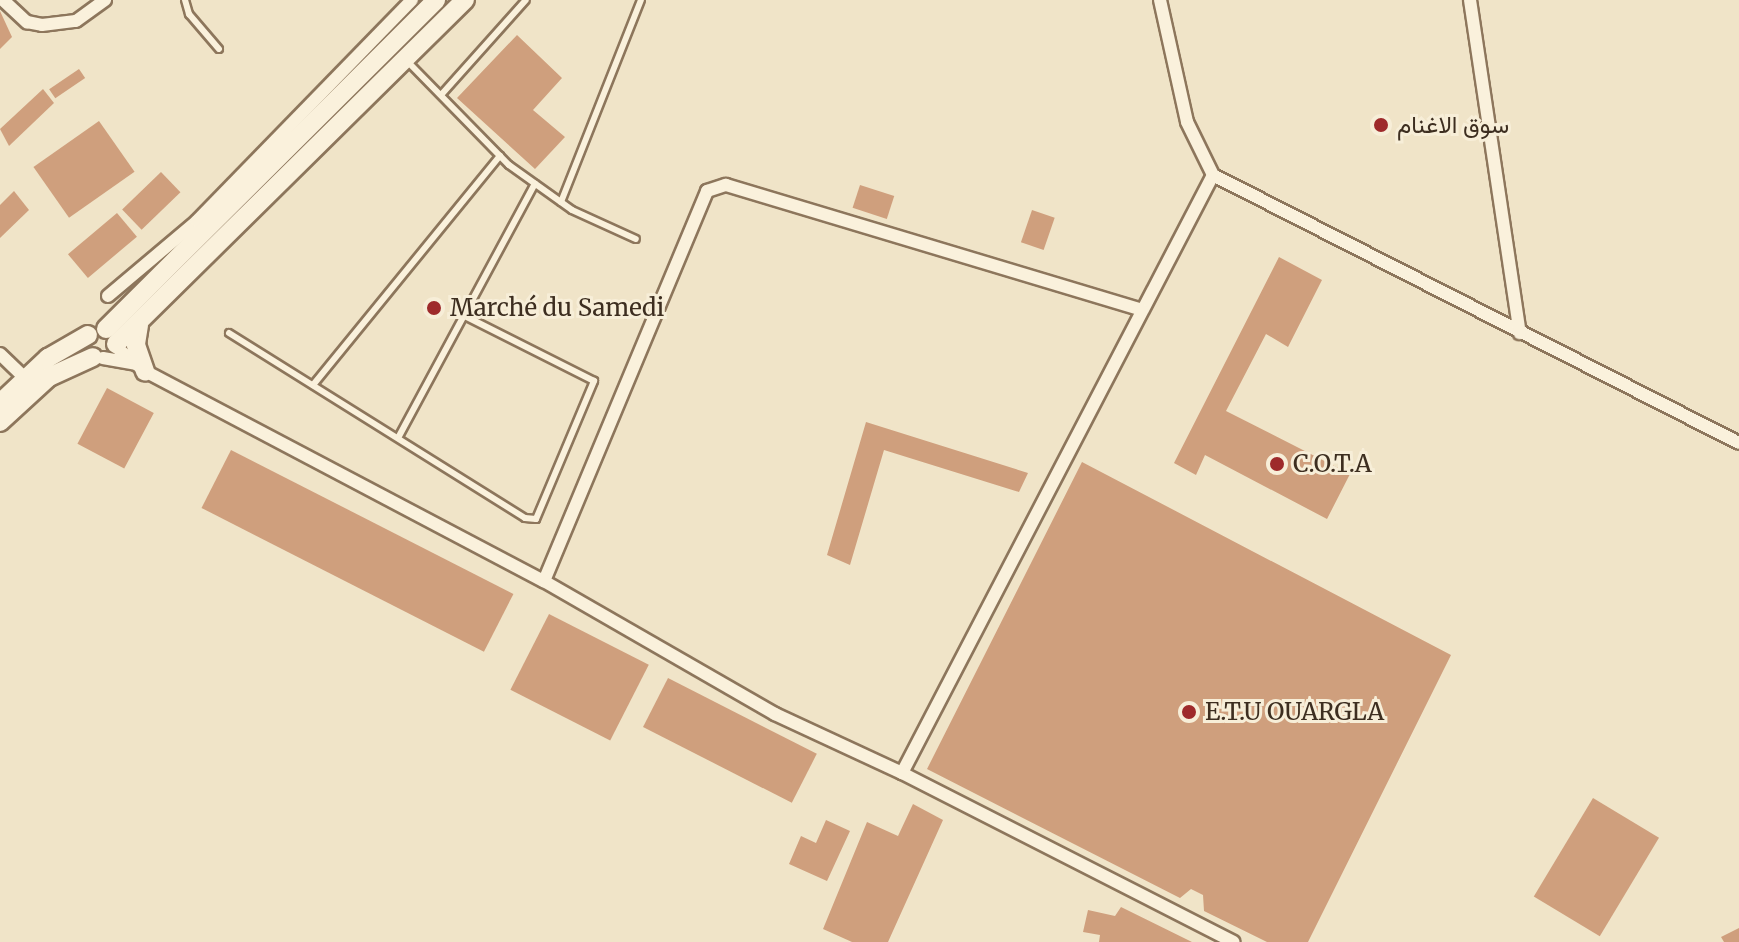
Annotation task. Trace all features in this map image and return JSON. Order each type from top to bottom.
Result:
[{"type":"street","points":[[3,0],[27,22],[42,25],[76,21],[105,0]]},
{"type":"street","points":[[108,296],[202,226],[373,66],[412,0]]},
{"type":"street","points":[[0,403],[139,325],[234,217],[436,0]]},
{"type":"street","points":[[1160,0],[1187,122],[1213,175],[1739,443]]},
{"type":"street","points":[[1470,0],[1520,333]]},
{"type":"street","points":[[373,66],[405,59],[459,2]]},
{"type":"street","points":[[902,773],[1213,175]]},
{"type":"street","points":[[544,581],[712,186],[726,185],[1142,310]]},
{"type":"street","points":[[104,345],[202,226],[234,217]]},
{"type":"street","points":[[139,325],[136,345],[142,368]]},
{"type":"street","points":[[104,345],[544,581],[775,714],[902,773],[1233,942]]},
{"type":"street","points":[[0,354],[31,383]]},
{"type":"street","points":[[0,422],[31,383]]},
{"type":"lane","points":[[185,0],[189,14],[219,49]]},
{"type":"lane","points":[[441,95],[526,0]]},
{"type":"lane","points":[[561,202],[641,0]]},
{"type":"lane","points":[[405,59],[500,156],[535,184],[561,202],[636,239]]},
{"type":"lane","points":[[313,385],[500,156]]},
{"type":"lane","points":[[398,438],[461,314],[535,184]]},
{"type":"lane","points":[[229,333],[525,518],[543,513],[594,381],[461,314]]},
{"type":"building","points":[[0,11],[12,37],[0,49]]},
{"type":"building","points":[[517,35],[562,78],[533,110],[565,137],[535,169],[457,98]]},
{"type":"building","points":[[79,69],[85,78],[55,98],[49,89]]},
{"type":"building","points":[[43,89],[54,103],[9,146],[0,129]]},
{"type":"building","points":[[99,121],[135,172],[69,218],[33,167]]},
{"type":"building","points":[[161,172],[180,192],[142,230],[122,210]]},
{"type":"building","points":[[860,185],[894,196],[887,219],[853,208]]},
{"type":"building","points":[[14,191],[29,210],[0,238],[0,205]]},
{"type":"building","points":[[1032,210],[1055,218],[1044,250],[1021,242]]},
{"type":"building","points":[[117,213],[137,237],[88,278],[68,254]]},
{"type":"building","points":[[1279,257],[1322,280],[1288,347],[1266,334],[1226,411],[1350,474],[1327,519],[1205,455],[1196,475],[1174,463]]},
{"type":"building","points":[[107,388],[154,413],[124,469],[77,444]]},
{"type":"building","points":[[866,422],[1028,473],[1019,492],[884,450],[850,565],[827,555]]},
{"type":"building","points":[[231,450],[513,594],[484,652],[201,508]]},
{"type":"building","name":"E.T.U OUARGLA","points":[[1082,462],[1451,655],[1308,942],[1267,942],[1204,911],[1203,895],[1191,889],[1180,898],[927,769]]},
{"type":"building","points":[[549,614],[649,665],[610,741],[510,690]]},
{"type":"building","points":[[668,678],[817,754],[792,803],[643,727]]},
{"type":"building","points":[[1593,798],[1659,838],[1600,936],[1534,897]]},
{"type":"building","points":[[913,804],[943,820],[888,942],[852,942],[823,929],[867,822],[898,836]]},
{"type":"building","points":[[826,820],[850,831],[827,881],[789,864],[801,836],[816,843]]},
{"type":"building","points":[[1121,907],[1192,942],[1099,942],[1100,935],[1083,932],[1088,910],[1115,916]]},
{"type":"building","points":[[1739,928],[1739,942],[1724,942],[1721,937]]},
{"type":"place","name":"سوق الاغنام","points":[[1381,125]]},
{"type":"place","name":"Marché du Samedi","points":[[434,308]]},
{"type":"place","name":"C.O.T.A","points":[[1277,464]]},
{"type":"place","name":"E.T.U OUARGLA","points":[[1189,712]]}]
